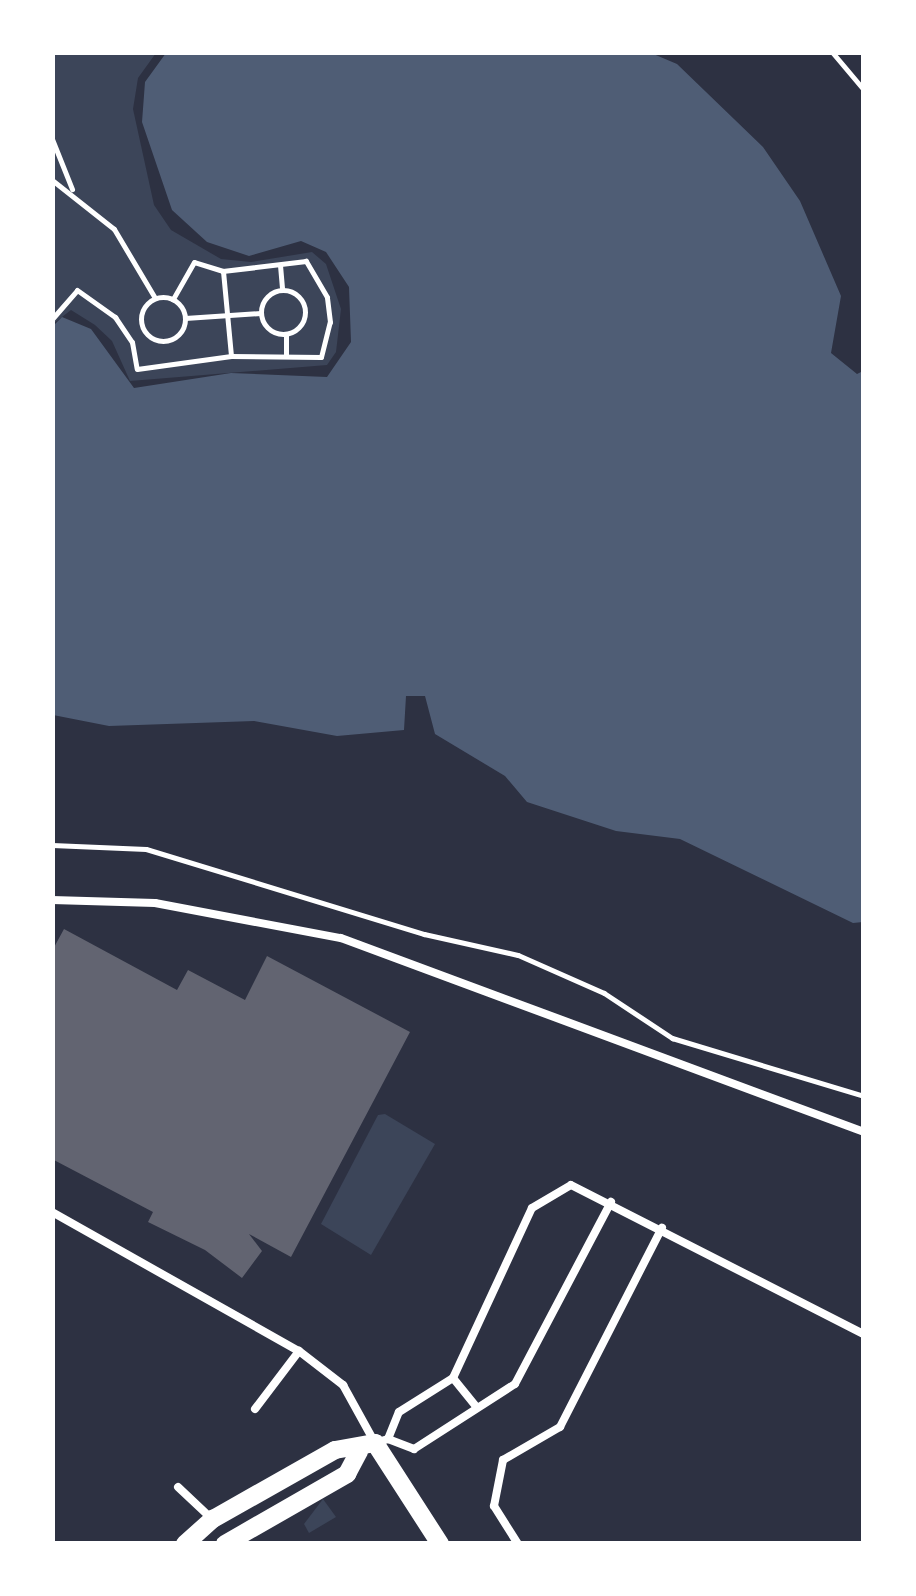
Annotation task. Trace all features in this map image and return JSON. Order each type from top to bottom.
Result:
[{"type":"street","points":[[185,1544],[212,1519],[336,1450],[374,1444]]},
{"type":"street","points":[[226,1544],[347,1474],[374,1444]]},
{"type":"street","points":[[374,1444],[440,1544]]},
{"type":"lane","points":[[52,900],[156,903],[340,938],[864,1132]]},
{"type":"lane","points":[[374,1444],[399,1412],[454,1378],[532,1208],[571,1186],[612,1202],[864,1334]]},
{"type":"lane","points":[[374,1444],[414,1450],[515,1384],[612,1202]]},
{"type":"lane","points":[[52,1212],[299,1351],[343,1385],[374,1444]]},
{"type":"lane","points":[[518,1544],[494,1506],[503,1460],[560,1427],[662,1228]]},
{"type":"lane","points":[[255,1409],[299,1351]]},
{"type":"lane","points":[[454,1378],[477,1408]]},
{"type":"lane","points":[[178,1487],[212,1519]]},
{"type":"path","points":[[832,52],[864,90]]},
{"type":"path","points":[[52,139],[73,192]]},
{"type":"path","points":[[52,180],[73,192],[114,229],[155,298]]},
{"type":"path","points":[[52,318],[76,290],[114,317],[132,342],[137,369],[231,356],[321,358],[330,322],[317,272],[306,261],[223,271],[194,262],[173,299]]},
{"type":"path","points":[[280,266],[282,289]]},
{"type":"path","points":[[223,271],[231,356]]},
{"type":"path","points":[[282,289],[302,299],[306,314],[300,328],[286,334],[272,331],[261,313],[269,294],[282,289]]},
{"type":"path","points":[[155,298],[173,299]]},
{"type":"path","points":[[146,333],[142,313],[155,298]]},
{"type":"path","points":[[173,299],[186,318]]},
{"type":"path","points":[[186,318],[261,313]]},
{"type":"path","points":[[132,342],[146,333],[172,340],[186,318]]},
{"type":"path","points":[[286,334],[286,356]]},
{"type":"path","points":[[52,845],[146,849],[424,934],[518,956],[604,993],[672,1038],[864,1096]]},
{"type":"shaded area","points":[[53,53],[156,53],[138,78],[133,109],[154,205],[171,230],[221,259],[251,262],[312,252],[326,264],[341,309],[336,352],[327,365],[130,381],[112,341],[95,325],[71,310],[53,324]]},
{"type":"shaded area","points":[[166,53],[651,53],[677,64],[763,147],[800,201],[841,296],[831,353],[857,374],[863,371],[863,922],[853,923],[680,839],[616,831],[527,802],[505,776],[435,734],[425,696],[406,696],[404,730],[337,736],[254,721],[109,726],[53,715],[53,326],[62,317],[91,329],[134,388],[231,373],[327,377],[351,342],[349,287],[326,252],[301,241],[249,256],[207,242],[172,210],[142,122],[145,82]]},
{"type":"shaded area","points":[[385,1114],[435,1144],[371,1255],[321,1224],[378,1115]]},
{"type":"shaded area","points":[[323,1499],[336,1517],[309,1533],[304,1524]]},
{"type":"building","points":[[64,929],[177,990],[188,970],[245,1000],[267,956],[410,1032],[291,1257],[249,1234],[262,1251],[242,1278],[205,1250],[148,1222],[153,1212],[52,1159],[52,951]]}]
